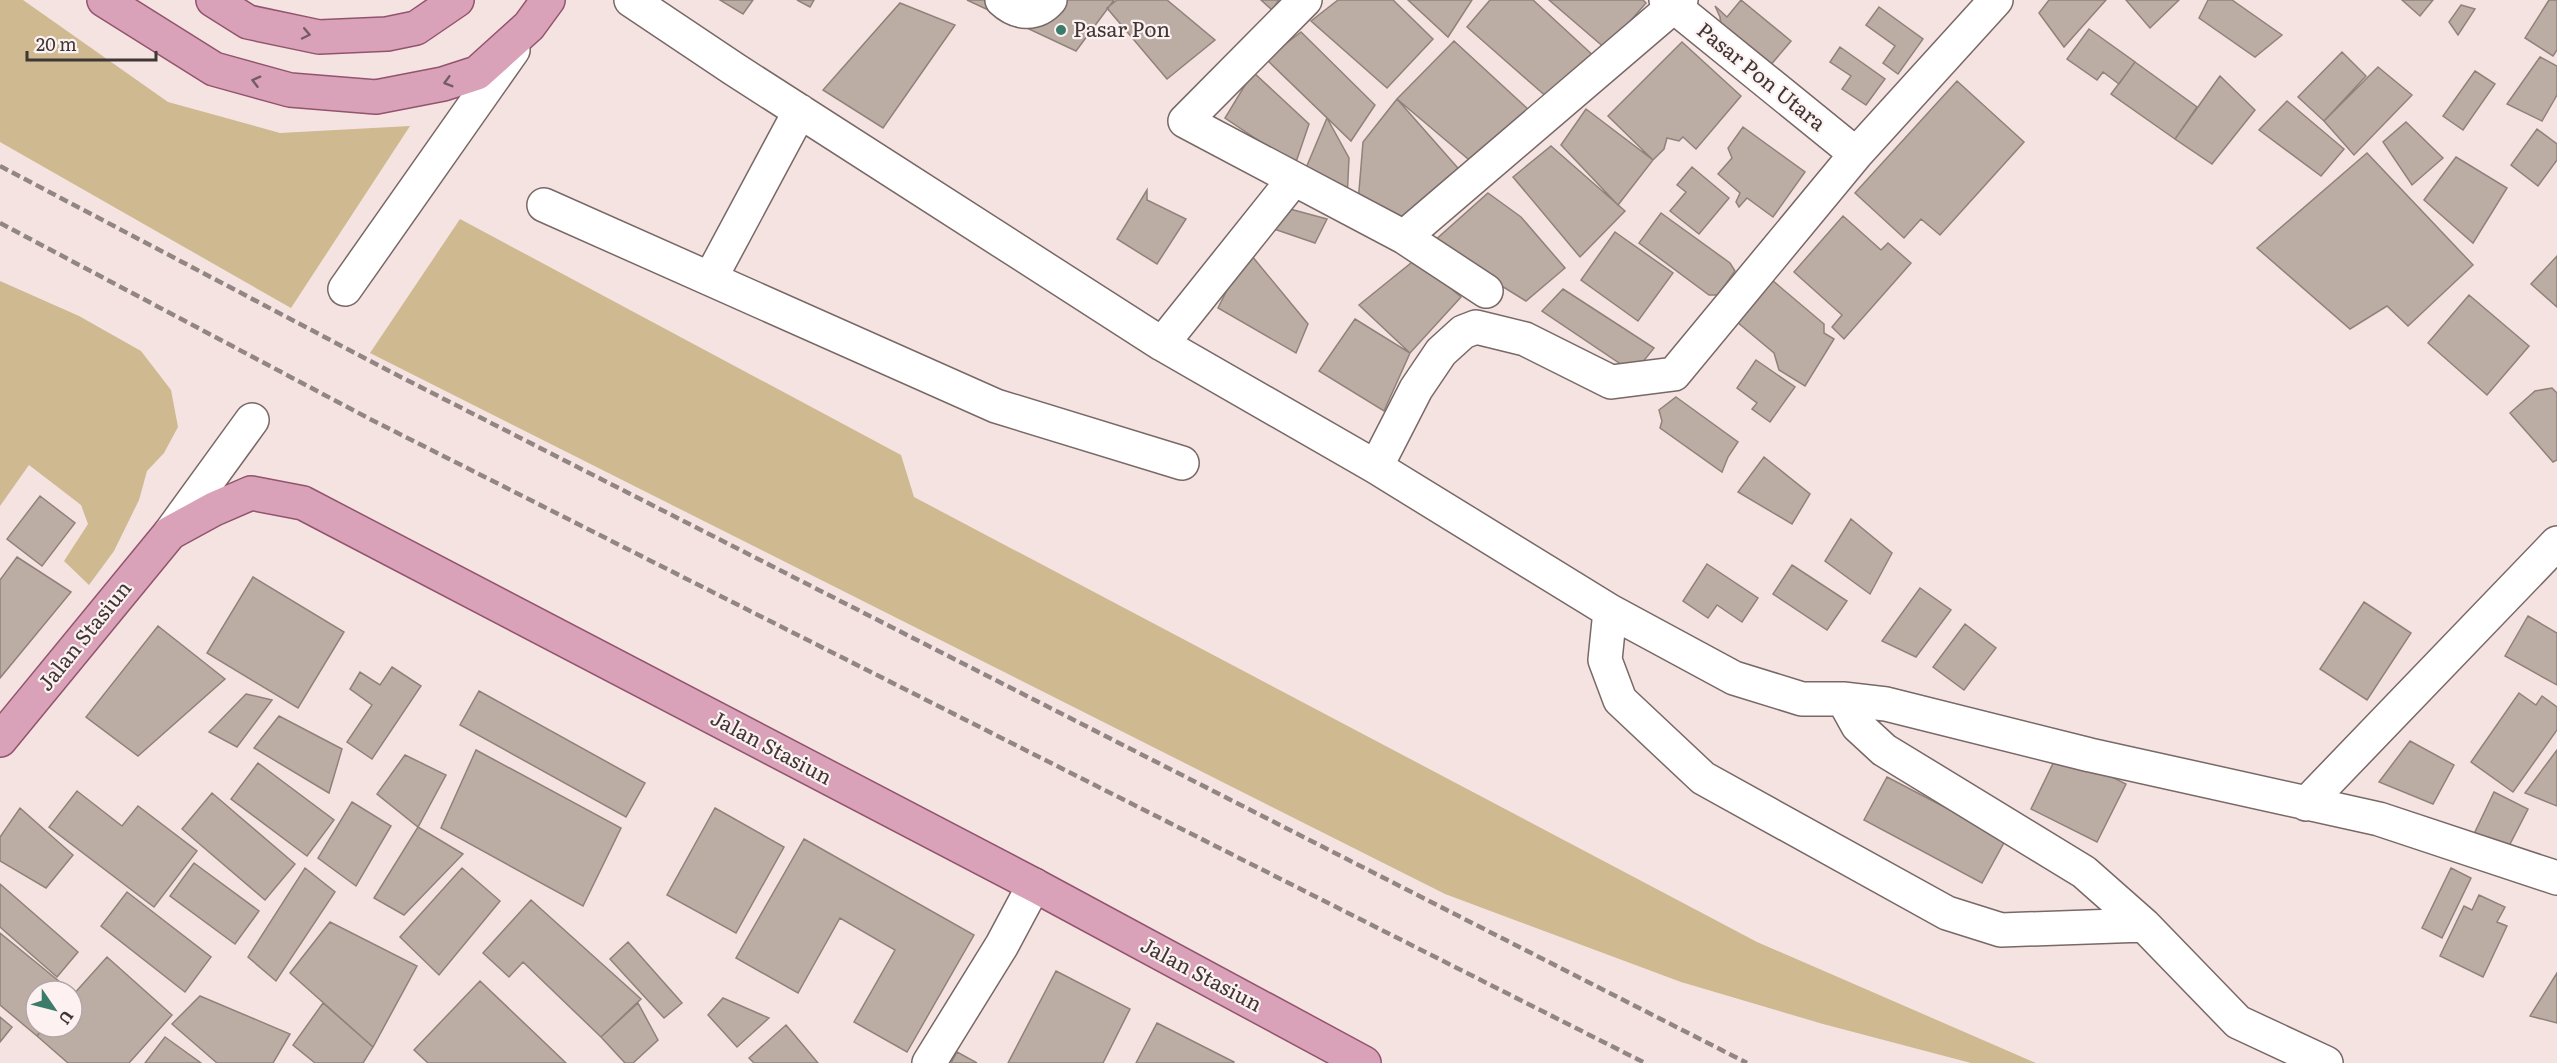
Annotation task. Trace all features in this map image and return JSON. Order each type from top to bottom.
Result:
[{"type":"main road","points":[[104,0],[214,69],[290,90],[376,97],[443,84],[477,72],[529,26],[548,0]]},
{"type":"main road","points":[[213,0],[248,22],[319,37],[387,34],[416,28],[457,0]]},
{"type":"main road","points":[[416,28],[432,0]]},
{"type":"main road","name":"Jalan Stasiun","points":[[0,740],[170,533],[214,509],[251,493],[303,503],[1034,885],[1364,1063]]},
{"type":"street","points":[[631,0],[1162,344],[1376,467],[1610,611],[1734,678],[1802,699],[1843,699],[1886,704],[2090,755],[2379,819],[2557,878]]},
{"type":"street","points":[[1002,0],[1008,6],[1029,13],[1042,9],[1050,0]]},
{"type":"street","points":[[1305,0],[1185,121],[1404,237],[1486,291]]},
{"type":"street","points":[[1404,237],[1673,2]]},
{"type":"street","name":"Pasar Pon Utara","points":[[1673,2],[1856,154]]},
{"type":"street","points":[[1376,467],[1416,389],[1441,352],[1463,332],[1476,327],[1525,339],[1611,382],[1674,374],[1856,154],[1986,11]]},
{"type":"street","points":[[345,289],[529,26]]},
{"type":"street","points":[[710,279],[800,111]]},
{"type":"street","points":[[1162,344],[1294,179]]},
{"type":"street","points":[[544,206],[996,406],[1182,463]]},
{"type":"street","name":"Jalan Stasiun","points":[[170,533],[252,420]]},
{"type":"street","points":[[2306,804],[2557,543]]},
{"type":"street","points":[[1610,611],[1605,660],[1620,700],[1703,778],[1947,913],[2001,930],[2145,925]]},
{"type":"street","points":[[1843,699],[1858,726],[1884,750],[2084,872],[2145,925],[2238,1022],[2326,1063]]},
{"type":"street","points":[[929,1063],[1002,945],[1034,885]]},
{"type":"shaded area","points":[[0,0],[23,0],[168,102],[280,133],[410,126],[291,308],[0,142]]},
{"type":"shaded area","points":[[460,219],[901,455],[914,497],[1757,942],[2036,1063],[1971,1063],[1823,1024],[1681,982],[1445,894],[370,353]]},
{"type":"shaded area","points":[[0,281],[79,316],[141,351],[171,390],[178,427],[164,453],[147,471],[139,500],[114,551],[89,585],[64,561],[88,524],[81,505],[29,465],[0,506]]},
{"type":"building","points":[[720,0],[753,0],[743,14]]},
{"type":"building","points":[[797,0],[814,0],[810,7]]},
{"type":"building","name":"Pasar Pon","points":[[967,0],[1114,0],[1076,51]]},
{"type":"building","points":[[1117,0],[1167,0],[1215,40],[1167,79],[1107,8]]},
{"type":"building","points":[[1261,0],[1279,0],[1272,10]]},
{"type":"building","points":[[1338,0],[1393,0],[1433,39],[1387,88],[1311,21]]},
{"type":"building","points":[[1408,0],[1472,0],[1448,37]]},
{"type":"building","points":[[1490,0],[1533,0],[1597,59],[1556,105],[1467,27]]},
{"type":"building","points":[[1549,0],[1643,0],[1646,3],[1606,49]]},
{"type":"building","points":[[1741,0],[1791,41],[1769,67],[1721,25],[1715,6],[1727,17]]},
{"type":"building","points":[[2049,0],[2106,0],[2064,47],[2039,13]]},
{"type":"building","points":[[2126,0],[2179,0],[2150,28]]},
{"type":"building","points":[[2208,0],[2232,0],[2282,35],[2255,57],[2199,18]]},
{"type":"building","points":[[2402,0],[2433,0],[2420,16]]},
{"type":"building","points":[[2549,0],[2557,0],[2557,50],[2553,56],[2525,38]]},
{"type":"building","points":[[900,3],[955,25],[883,128],[823,90]]},
{"type":"building","points":[[2461,5],[2475,9],[2458,35],[2449,22]]},
{"type":"building","points":[[1879,7],[1923,39],[1898,74],[1883,63],[1895,46],[1866,25]]},
{"type":"building","points":[[2089,29],[2135,62],[2119,84],[2103,72],[2097,80],[2067,59]]},
{"type":"building","points":[[1301,32],[1375,105],[1351,141],[1266,59]]},
{"type":"building","points":[[1454,41],[1529,110],[1474,164],[1397,99]]},
{"type":"building","points":[[1682,42],[1741,96],[1696,149],[1683,137],[1679,141],[1667,138],[1664,149],[1653,160],[1608,116]]},
{"type":"building","points":[[1840,47],[1885,79],[1866,105],[1842,89],[1851,76],[1830,62]]},
{"type":"building","points":[[2342,52],[2366,76],[2324,121],[2298,97]]},
{"type":"building","points":[[2540,57],[2557,66],[2557,95],[2542,121],[2507,104]]},
{"type":"building","points":[[2135,62],[2197,107],[2175,139],[2111,94]]},
{"type":"building","points":[[2378,67],[2412,95],[2354,155],[2324,121]]},
{"type":"building","points":[[2475,71],[2495,84],[2463,130],[2443,116]]},
{"type":"building","points":[[1253,72],[1309,124],[1295,165],[1225,118]]},
{"type":"building","points":[[2220,76],[2255,110],[2212,164],[2175,139]]},
{"type":"building","points":[[1957,81],[2024,142],[1940,235],[1921,219],[1904,238],[1855,193]]},
{"type":"building","points":[[1397,99],[1464,175],[1410,222],[1358,203],[1363,142]]},
{"type":"building","points":[[2287,101],[2344,149],[2321,176],[2259,130]]},
{"type":"building","points":[[1586,109],[1653,160],[1618,205],[1561,145]]},
{"type":"building","points":[[1327,118],[1349,158],[1347,200],[1306,168]]},
{"type":"building","points":[[2406,122],[2443,158],[2412,185],[2383,142]]},
{"type":"building","points":[[1743,127],[1805,172],[1773,217],[1747,198],[1739,207],[1736,202],[1740,193],[1718,174],[1732,158],[1728,148]]},
{"type":"building","points":[[2537,129],[2557,144],[2557,160],[2538,186],[2511,165]]},
{"type":"building","points":[[1551,146],[1625,211],[1580,257],[1513,177]]},
{"type":"building","points":[[2367,153],[2473,265],[2408,326],[2387,306],[2350,329],[2257,248]]},
{"type":"building","points":[[2456,157],[2507,188],[2473,243],[2424,200]]},
{"type":"building","points":[[1692,167],[1729,198],[1699,234],[1670,211],[1686,192],[1677,185]]},
{"type":"building","points":[[1147,190],[1147,200],[1186,219],[1157,264],[1117,239]]},
{"type":"building","points":[[1488,193],[1521,217],[1565,268],[1526,301],[1432,243]]},
{"type":"building","points":[[1279,206],[1327,219],[1315,243],[1274,229]]},
{"type":"building","points":[[1661,213],[1730,263],[1735,271],[1718,295],[1709,295],[1639,243]]},
{"type":"building","points":[[1843,216],[1881,250],[1888,243],[1911,263],[1844,339],[1832,327],[1842,315],[1794,272]]},
{"type":"building","points":[[1615,232],[1673,273],[1638,321],[1581,280]]},
{"type":"building","points":[[1247,250],[1308,324],[1296,353],[1218,308]]},
{"type":"building","points":[[2557,256],[2557,307],[2531,284]]},
{"type":"building","points":[[1416,259],[1461,297],[1410,353],[1359,305]]},
{"type":"building","points":[[1766,275],[1824,324],[1824,333],[1834,339],[1805,386],[1779,370],[1774,353],[1731,317]]},
{"type":"building","points":[[1563,289],[1654,348],[1634,373],[1542,311]]},
{"type":"building","points":[[2469,295],[2529,346],[2487,395],[2428,343]]},
{"type":"building","points":[[1355,319],[1410,353],[1384,411],[1319,371]]},
{"type":"building","points":[[1756,360],[1795,387],[1770,422],[1752,409],[1757,403],[1737,388]]},
{"type":"building","points":[[2552,388],[2557,393],[2557,460],[2553,462],[2510,413],[2535,391]]},
{"type":"building","points":[[1676,397],[1738,442],[1722,472],[1660,428],[1662,421],[1659,410]]},
{"type":"building","points":[[1764,457],[1810,494],[1792,524],[1738,492]]},
{"type":"building","points":[[40,496],[75,523],[42,566],[7,539]]},
{"type":"building","points":[[1851,519],[1892,553],[1870,594],[1825,561]]},
{"type":"building","points":[[17,557],[71,592],[0,678],[0,580]]},
{"type":"building","points":[[1707,564],[1758,598],[1742,622],[1717,605],[1708,618],[1683,601]]},
{"type":"building","points":[[1792,565],[1847,601],[1827,630],[1773,594]]},
{"type":"building","points":[[253,577],[344,632],[298,708],[207,653]]},
{"type":"building","points":[[1920,588],[1951,610],[1916,657],[1882,641]]},
{"type":"building","points":[[2364,602],[2411,633],[2367,700],[2320,669]]},
{"type":"building","points":[[2528,616],[2557,633],[2557,685],[2505,656]]},
{"type":"building","points":[[1965,624],[1996,648],[1964,690],[1933,667]]},
{"type":"building","points":[[158,626],[225,679],[138,756],[86,717]]},
{"type":"building","points":[[392,667],[421,686],[372,759],[347,742],[372,705],[350,689],[360,672],[380,685]]},
{"type":"building","points":[[479,691],[645,783],[626,817],[460,725]]},
{"type":"building","points":[[2519,693],[2536,705],[2542,696],[2557,707],[2557,730],[2513,792],[2471,762]]},
{"type":"building","points":[[246,694],[272,700],[237,747],[209,732]]},
{"type":"building","points":[[279,716],[342,749],[329,793],[254,748]]},
{"type":"building","points":[[2410,741],[2454,765],[2433,804],[2379,782]]},
{"type":"building","points":[[476,750],[621,828],[583,906],[441,828]]},
{"type":"building","points":[[2557,750],[2557,806],[2525,793]]},
{"type":"building","points":[[2059,751],[2126,784],[2097,842],[2031,809]]},
{"type":"building","points":[[405,755],[446,775],[418,827],[377,794]]},
{"type":"building","points":[[258,763],[334,820],[307,856],[231,799]]},
{"type":"building","points":[[1887,777],[2006,839],[1982,883],[1864,820]]},
{"type":"building","points":[[77,791],[122,826],[138,806],[197,851],[154,907],[49,827]]},
{"type":"building","points":[[2494,792],[2528,809],[2507,850],[2474,834]]},
{"type":"building","points":[[212,793],[295,864],[265,900],[182,829]]},
{"type":"building","points":[[352,802],[391,826],[356,886],[318,858]]},
{"type":"building","points":[[20,808],[73,855],[46,888],[0,861],[0,837]]},
{"type":"building","points":[[715,808],[784,847],[736,933],[667,895]]},
{"type":"building","points":[[418,827],[463,854],[404,915],[374,898]]},
{"type":"building","points":[[804,839],[974,935],[907,1052],[854,1022],[895,950],[840,918],[798,993],[736,958]]},
{"type":"building","points":[[194,863],[259,911],[235,944],[170,896]]},
{"type":"building","points":[[305,868],[335,892],[276,981],[248,957]]},
{"type":"building","points":[[462,868],[500,901],[439,975],[400,937]]},
{"type":"building","points":[[2451,868],[2471,878],[2442,938],[2422,928]]},
{"type":"building","points":[[0,884],[78,952],[57,977],[0,927]]},
{"type":"building","points":[[127,892],[211,957],[185,992],[101,926]]},
{"type":"building","points":[[2479,895],[2505,907],[2497,922],[2507,926],[2483,977],[2440,956],[2464,906],[2472,910]]},
{"type":"building","points":[[531,900],[641,999],[601,1037],[523,962],[509,977],[483,953]]},
{"type":"building","points":[[330,922],[417,966],[373,1047],[290,973]]},
{"type":"building","points":[[0,933],[56,979],[24,979],[24,1025],[0,1005]]},
{"type":"building","points":[[628,942],[682,1003],[664,1018],[610,959]]},
{"type":"building","points":[[107,957],[172,1015],[129,1063],[68,1063],[40,1039],[84,1039],[84,983]]},
{"type":"building","points":[[1056,971],[1130,1009],[1103,1063],[1008,1063]]},
{"type":"building","points":[[2557,973],[2557,1023],[2530,1016]]},
{"type":"building","points":[[480,981],[566,1063],[428,1063],[414,1050]]},
{"type":"building","points":[[200,996],[290,1034],[273,1063],[217,1063],[172,1024]]},
{"type":"building","points":[[723,998],[769,1018],[737,1047],[708,1015]]},
{"type":"building","points":[[323,1003],[373,1047],[363,1063],[315,1063],[293,1045]]},
{"type":"building","points":[[638,1003],[658,1040],[633,1063],[625,1063],[601,1037]]},
{"type":"building","points":[[0,1017],[12,1027],[0,1042]]},
{"type":"building","points":[[1157,1023],[1234,1062],[1136,1063]]},
{"type":"building","points":[[786,1025],[818,1063],[754,1063],[749,1058]]},
{"type":"building","points":[[165,1037],[201,1063],[145,1063]]},
{"type":"building","points":[[957,1052],[977,1063],[951,1063]]},
{"type":"railway","points":[[0,166],[391,372],[1747,1063]]},
{"type":"railway","points":[[0,223],[368,418],[1645,1063]]},
{"type":"place","name":"Pasar Pon","points":[[1061,30]]}]
